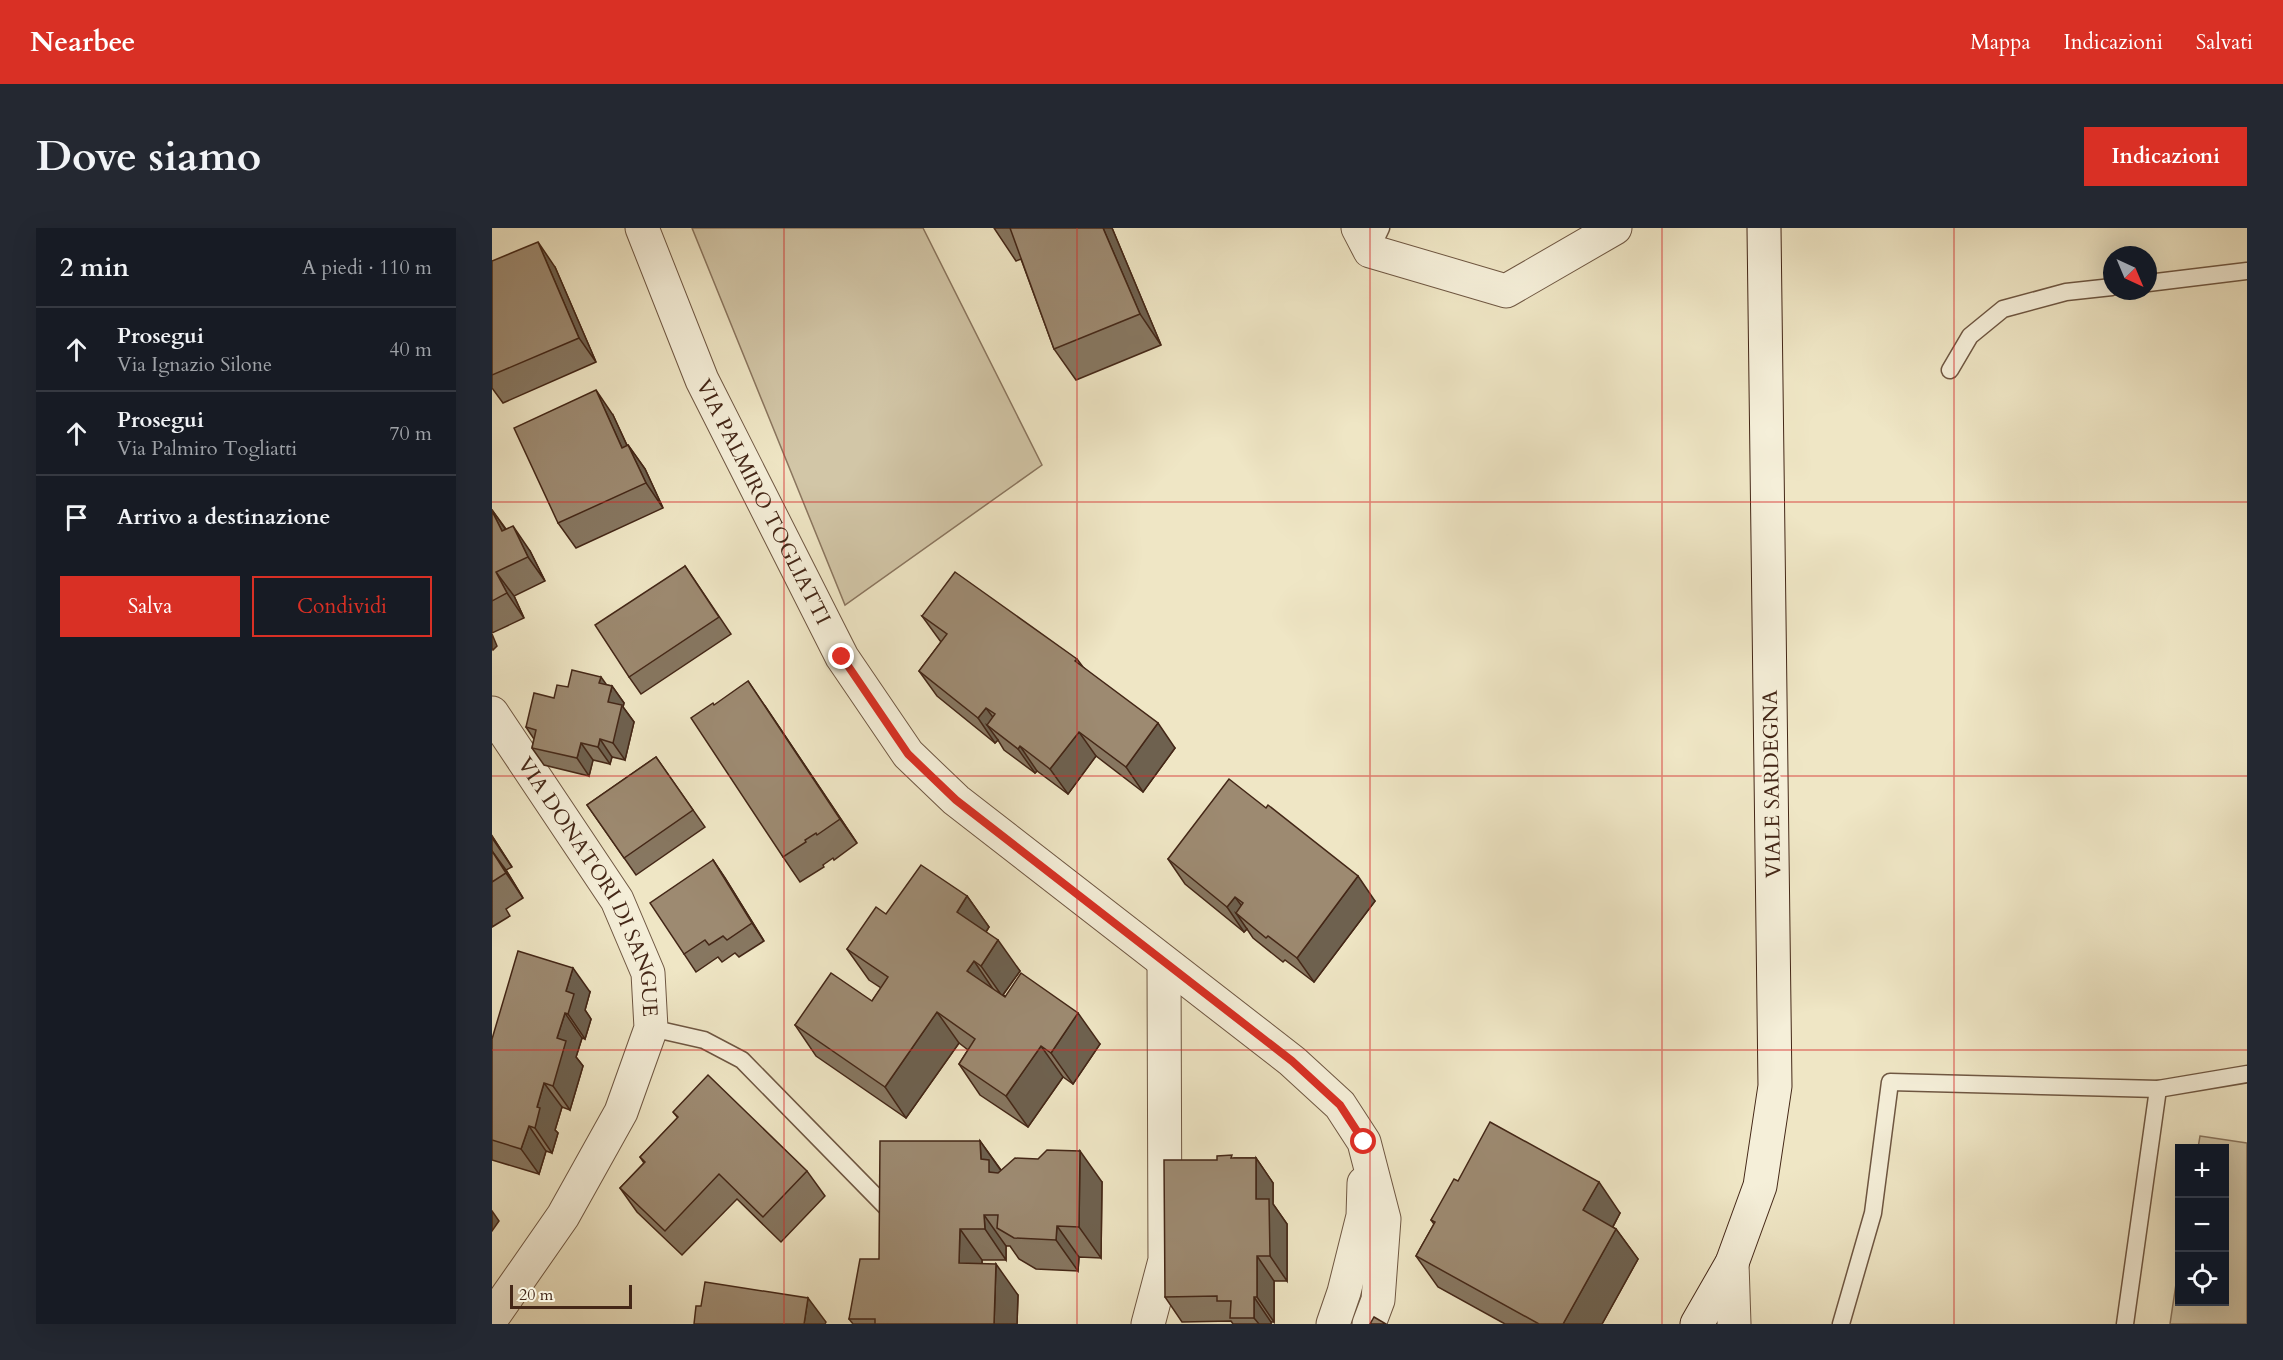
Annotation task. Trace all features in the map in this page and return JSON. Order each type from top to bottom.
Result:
[{"type":"street","name":"VIA PALMIRO TOGLIATTI","points":[[642,228],[702,381],[842,657],[908,754],[956,800],[1292,1061],[1340,1105],[1364,1142],[1384,1219],[1378,1300],[1369,1324]]},
{"type":"street","points":[[1370,236],[1506,291],[1615,228]]},
{"type":"street","name":"VIALE SARDEGNA","points":[[1697,1324],[1732,1263],[1760,1186],[1774,1086],[1764,228]]},
{"type":"street","name":"VIA DONATORI DI SANGUE","points":[[492,713],[616,900],[648,973],[651,1029],[621,1112],[563,1216],[492,1318]]},
{"type":"street","points":[[1148,1324],[1165,1260],[1164,963]]},
{"type":"street","points":[[1333,1324],[1344,1292],[1363,1216],[1364,1142]]},
{"type":"street","points":[[1732,1263],[1734,1324]]},
{"type":"lane","points":[[2157,282],[2247,272]]},
{"type":"lane","points":[[1950,370],[1970,336],[2003,309],[2066,292],[2103,288]]},
{"type":"lane","points":[[651,1029],[704,1040],[742,1060],[889,1210]]},
{"type":"lane","points":[[1841,1324],[1873,1213],[1890,1082],[2158,1089],[2247,1074]]},
{"type":"lane","points":[[2125,1324],[2158,1089]]},
{"type":"shaded area","points":[[692,228],[923,228],[1042,465],[845,605]]},
{"type":"shaded area","points":[[2200,1136],[2247,1143],[2247,1324],[2170,1324],[2175,1291],[2175,1306],[2229,1306],[2229,1144],[2199,1144]]},
{"type":"building","points":[[1010,228],[1103,228],[1140,314],[1054,349]]},
{"type":"building","points":[[538,242],[579,338],[492,375],[492,261]]},
{"type":"building","points":[[596,390],[622,448],[628,445],[646,483],[558,523],[514,428]]},
{"type":"building","points":[[492,511],[502,531],[513,526],[528,557],[496,572],[507,593],[492,601]]},
{"type":"building","points":[[685,566],[719,617],[629,677],[595,625]]},
{"type":"building","points":[[955,572],[1077,659],[1075,661],[1158,723],[1126,767],[1079,732],[1050,769],[1020,746],[1018,749],[987,725],[995,714],[986,708],[978,718],[919,671],[947,634],[922,616]]},
{"type":"building","points":[[572,670],[601,677],[599,683],[612,686],[608,702],[622,705],[613,743],[600,739],[598,747],[581,743],[577,758],[532,748],[536,730],[526,727],[534,693],[554,698],[557,685],[568,687]]},
{"type":"building","points":[[748,681],[840,819],[817,835],[816,833],[805,840],[806,842],[783,857],[691,718]]},
{"type":"building","points":[[656,757],[693,810],[624,858],[587,805]]},
{"type":"building","points":[[1229,779],[1266,808],[1268,805],[1358,876],[1297,958],[1268,936],[1266,938],[1236,913],[1243,903],[1235,897],[1227,907],[1168,859]]},
{"type":"building","points":[[492,851],[506,873],[492,882]]},
{"type":"building","points":[[713,860],[752,923],[727,940],[723,936],[709,945],[705,940],[684,954],[650,903]]},
{"type":"building","points":[[921,865],[967,896],[957,912],[998,940],[981,966],[974,961],[967,971],[1005,997],[1021,973],[1078,1013],[1051,1053],[1041,1046],[1006,1096],[959,1064],[975,1039],[937,1012],[885,1087],[795,1025],[831,973],[872,1001],[888,977],[847,949],[876,907],[886,914]]},
{"type":"building","points":[[518,951],[573,968],[566,991],[574,994],[557,1038],[566,1041],[553,1086],[544,1083],[537,1107],[540,1108],[535,1128],[529,1126],[521,1149],[492,1140],[492,1039]]},
{"type":"building","points":[[708,1075],[807,1171],[763,1217],[719,1174],[665,1231],[620,1188],[645,1162],[640,1157],[678,1117],[673,1112]]},
{"type":"building","points":[[1490,1122],[1599,1182],[1583,1210],[1616,1229],[1563,1324],[1539,1324],[1416,1256],[1435,1222],[1431,1220],[1454,1179],[1458,1181]]},
{"type":"building","points":[[880,1141],[980,1141],[981,1159],[989,1160],[989,1172],[998,1173],[1015,1158],[1038,1159],[1047,1150],[1080,1151],[1079,1227],[1057,1226],[1056,1240],[1014,1238],[997,1228],[998,1215],[984,1215],[985,1229],[960,1229],[959,1263],[996,1264],[994,1324],[875,1324],[875,1319],[849,1319],[860,1259],[879,1259]]},
{"type":"building","points":[[1232,1155],[1231,1158],[1256,1158],[1256,1199],[1269,1199],[1270,1256],[1257,1256],[1257,1297],[1254,1297],[1254,1318],[1230,1318],[1231,1301],[1217,1301],[1217,1296],[1165,1297],[1164,1160],[1217,1160],[1217,1156]]},
{"type":"building","points":[[705,1282],[808,1298],[804,1324],[694,1324],[696,1306],[701,1306]]},
{"type":"building","points":[[1374,1317],[1386,1324],[1370,1324]]},
{"type":"route","points":[[842,657],[908,754],[956,800],[1292,1061],[1340,1105],[1364,1142]]}]
